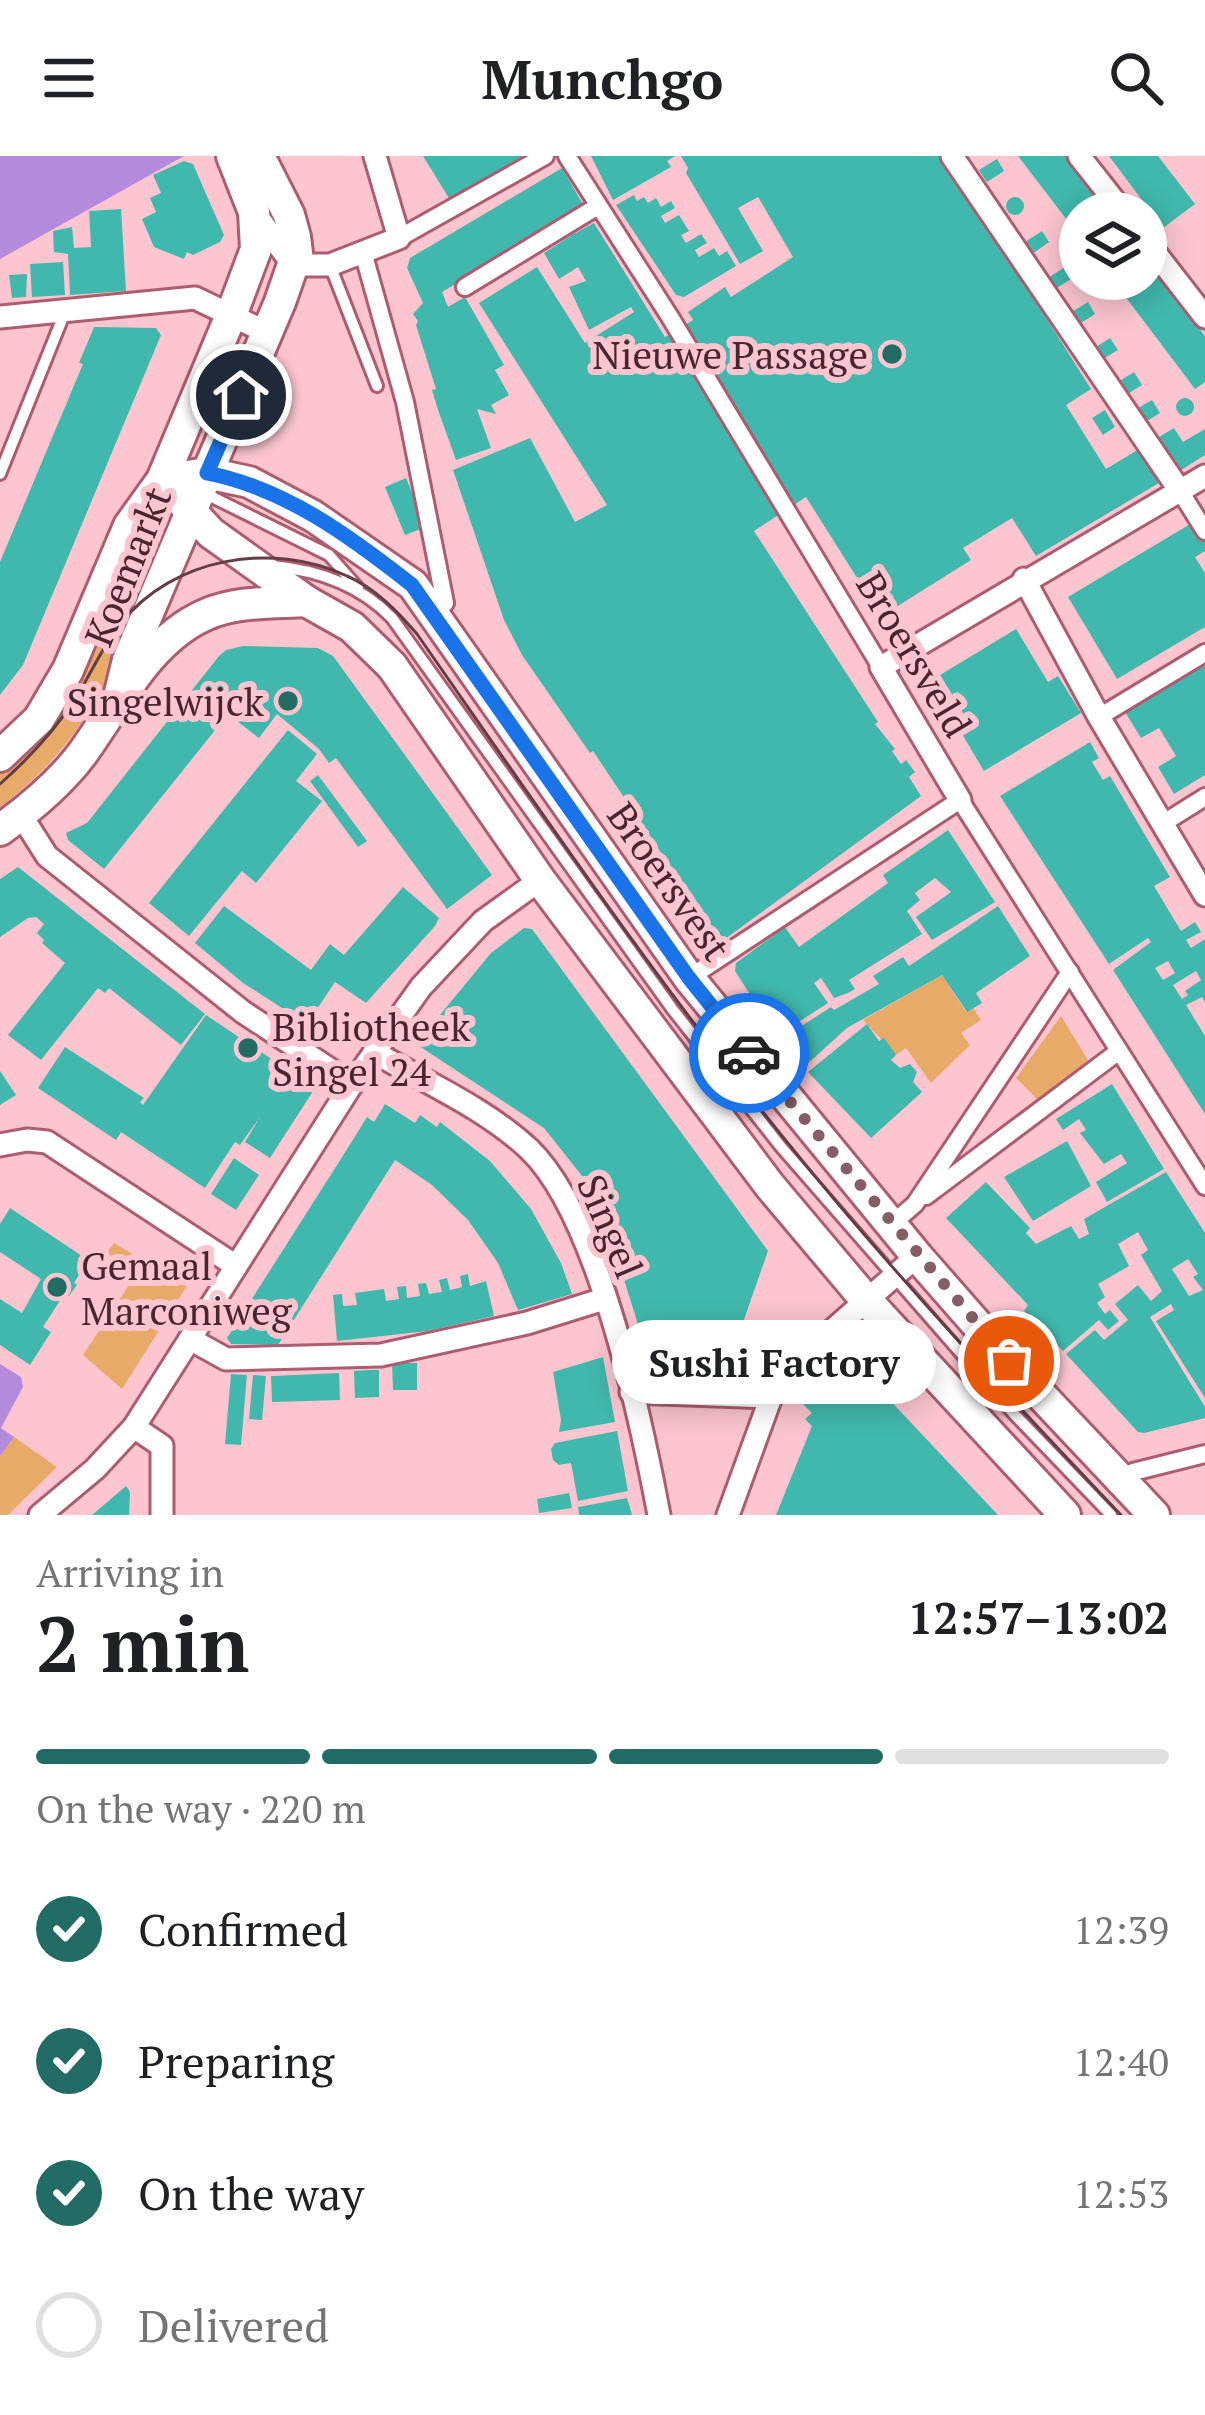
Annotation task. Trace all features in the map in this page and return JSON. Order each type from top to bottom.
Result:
[{"type":"main road","name":"Koemarkt","points":[[0,756],[39,719],[68,670],[129,526],[162,480],[232,313],[256,249],[254,212],[232,156]]},
{"type":"main road","name":"Koemarkt","points":[[118,697],[128,660],[297,253],[289,214],[259,156]]},
{"type":"main road","name":"Broersvest","points":[[162,480],[199,493],[249,482],[273,492],[373,554],[412,585],[689,978],[916,1256],[1154,1515]]},
{"type":"main road","name":"Broersvest","points":[[199,493],[257,565],[352,627],[392,666],[540,880],[770,1186],[866,1300],[1065,1515]]},
{"type":"main road","points":[[115,559],[163,576]]},
{"type":"main road","points":[[10,822],[80,758],[118,697],[171,638],[203,615],[231,606],[306,601]]},
{"type":"street","points":[[376,156],[398,238]]},
{"type":"street","points":[[292,265],[330,265],[398,238],[545,156]]},
{"type":"street","name":"Broersveld","points":[[567,156],[754,453],[960,800],[1205,1186]]},
{"type":"street","points":[[952,156],[1205,531]]},
{"type":"street","points":[[1079,156],[1107,192]]},
{"type":"street","points":[[465,287],[598,206]]},
{"type":"street","name":"Koemarkt","points":[[254,212],[292,265]]},
{"type":"street","points":[[363,252],[406,402],[445,603]]},
{"type":"street","points":[[1167,268],[1205,317]]},
{"type":"street","points":[[0,317],[195,298],[266,332]]},
{"type":"street","points":[[880,667],[1205,476]]},
{"type":"street","points":[[1024,579],[1205,895]]},
{"type":"street","points":[[1099,717],[1205,653]]},
{"type":"street","points":[[1162,824],[1205,797]]},
{"type":"street","points":[[689,978],[960,800]]},
{"type":"street","points":[[10,822],[244,1012],[352,1084]]},
{"type":"street","points":[[40,1515],[95,1469],[134,1427],[352,1084],[450,953],[483,921],[540,880]]},
{"type":"street","points":[[915,1204],[1070,972]]},
{"type":"street","points":[[891,1225],[1119,1051]]},
{"type":"street","name":"Singel","points":[[374,1052],[502,1127],[554,1179],[573,1210],[604,1299],[659,1515]]},
{"type":"street","points":[[0,1145],[47,1142],[236,1266]]},
{"type":"street","points":[[728,1515],[777,1379],[916,1256]]},
{"type":"street","points":[[190,1339],[226,1359],[381,1355],[527,1323],[604,1299]]},
{"type":"street","points":[[631,1392],[771,1397]]},
{"type":"street","points":[[134,1427],[162,1446],[162,1515]]},
{"type":"street","points":[[1133,1472],[1205,1454]]},
{"type":"lane","points":[[330,265],[377,386]]},
{"type":"lane","points":[[0,474],[66,309]]},
{"type":"lane","name":"Broersvest","points":[[199,493],[329,555],[364,595]]},
{"type":"lane","name":"Broersvest","points":[[257,565],[304,569],[380,605],[410,639],[673,1010],[892,1278],[1111,1515]]},
{"type":"shaded area","points":[[0,156],[184,156],[0,259]]},
{"type":"shaded area","points":[[150,589],[91,709],[53,759],[0,807],[0,770],[72,685],[76,687],[106,632]]},
{"type":"shaded area","points":[[942,975],[966,1012],[973,1008],[981,1020],[961,1033],[970,1045],[931,1083],[906,1048],[896,1055],[863,1020]]},
{"type":"shaded area","points":[[1061,1016],[1091,1065],[1039,1101],[1016,1078]]},
{"type":"shaded area","points":[[114,1243],[187,1286],[122,1389],[83,1355],[131,1282],[105,1261]]},
{"type":"shaded area","points":[[0,1364],[21,1377],[23,1387],[1,1428],[14,1437],[0,1456]]},
{"type":"shaded area","points":[[14,1437],[57,1467],[8,1515],[0,1515],[0,1456]]},
{"type":"building","points":[[423,156],[528,156],[452,203]]},
{"type":"building","points":[[591,156],[675,156],[667,161],[671,167],[613,200]]},
{"type":"building","points":[[681,156],[944,156],[1091,389],[1066,405],[1106,469],[1144,446],[1164,480],[1036,556],[1012,518],[963,548],[971,560],[893,609],[888,600],[876,608],[806,497],[754,531],[895,749],[892,751],[915,772],[909,777],[921,796],[721,942],[668,870],[593,751],[590,753],[522,655],[504,620],[453,470],[530,438],[575,522],[607,505],[479,303],[537,267],[585,343],[634,312],[631,307],[589,330],[569,287],[586,281],[578,267],[559,279],[544,253],[572,235],[594,223],[665,337],[693,320],[688,312],[725,287],[731,297],[793,257],[758,197],[738,208],[763,251],[740,264],[686,173]]},
{"type":"building","points":[[1018,156],[1068,156],[1095,192],[1059,192],[1059,210]]},
{"type":"building","points":[[1109,156],[1158,156],[1195,204],[1167,225],[1167,192],[1136,192]]},
{"type":"building","points":[[997,159],[1004,171],[987,182],[979,170]]},
{"type":"building","points":[[184,161],[193,164],[224,235],[220,242],[193,255],[187,252],[184,259],[154,247],[142,219],[156,212],[150,198],[161,193],[153,175]]},
{"type":"building","points":[[562,168],[585,208],[442,292],[448,307],[465,297],[504,365],[495,370],[509,395],[491,405],[496,414],[477,409],[491,448],[456,460],[413,314],[423,303],[407,268],[410,258]]},
{"type":"building","points":[[634,195],[637,201],[644,197],[648,203],[656,198],[661,207],[671,201],[675,208],[661,216],[665,223],[679,215],[689,231],[681,235],[686,243],[701,234],[707,243],[695,250],[699,257],[714,248],[719,256],[727,251],[736,266],[684,297],[676,295],[616,205]]},
{"type":"building","points":[[1015,197],[1024,206],[1015,215],[1006,206]]},
{"type":"building","points":[[121,209],[126,291],[70,295],[68,254],[54,252],[53,231],[72,227],[74,248],[91,247],[89,211]]},
{"type":"building","points":[[1042,231],[1049,242],[1032,254],[1025,242]]},
{"type":"building","points":[[63,262],[65,295],[32,297],[30,264]]},
{"type":"building","points":[[1059,271],[1059,287],[1055,289],[1048,278]]},
{"type":"building","points":[[27,274],[26,297],[12,298],[9,275]]},
{"type":"building","points":[[1167,286],[1205,336],[1205,382],[1195,389],[1128,300],[1167,300]]},
{"type":"building","points":[[1088,302],[1095,314],[1078,325],[1070,313]]},
{"type":"building","points":[[94,327],[156,328],[161,335],[23,665],[0,695],[0,562]]},
{"type":"building","points":[[1110,338],[1118,350],[1100,361],[1093,349]]},
{"type":"building","points":[[1134,372],[1142,385],[1126,395],[1118,382]]},
{"type":"building","points":[[1185,398],[1194,407],[1185,416],[1176,407]]},
{"type":"building","points":[[1152,400],[1160,413],[1144,423],[1135,410]]},
{"type":"building","points":[[1105,410],[1115,427],[1103,435],[1092,418]]},
{"type":"building","points":[[1174,428],[1183,442],[1205,429],[1205,455],[1175,474],[1154,440]]},
{"type":"building","points":[[406,478],[426,527],[405,535],[385,487]]},
{"type":"building","points":[[1197,520],[1205,534],[1205,551],[1195,557],[1205,573],[1205,627],[1117,679],[1068,597]]},
{"type":"building","points":[[1016,629],[1048,682],[1058,676],[1081,713],[984,771],[962,734],[972,728],[940,675]]},
{"type":"building","points":[[243,646],[318,648],[333,656],[492,875],[447,909],[336,758],[329,763],[277,714],[259,738],[228,714],[104,869],[68,840],[66,833],[87,823],[219,656]]},
{"type":"building","points":[[1205,664],[1205,775],[1174,794],[1158,767],[1176,756],[1159,728],[1141,738],[1125,712]]},
{"type":"building","points":[[288,730],[317,754],[296,781],[322,801],[256,883],[242,871],[189,936],[149,903]]},
{"type":"building","points":[[1090,742],[1099,758],[1092,762],[1103,780],[1110,776],[1170,877],[1154,886],[1181,931],[1195,922],[1201,932],[1186,940],[1191,948],[1205,939],[1205,1002],[1202,997],[1186,1005],[1205,1036],[1205,1114],[1113,970],[1151,942],[1148,938],[1109,964],[1000,796]],"holes":[[[1168,961],[1175,973],[1163,980],[1155,968]],[[1196,971],[1201,980],[1182,999],[1173,985]]]},
{"type":"building","points":[[318,775],[367,841],[358,847],[310,781]]},
{"type":"building","points":[[948,830],[995,902],[932,940],[916,917],[951,892],[935,878],[915,893],[920,900],[907,911],[922,934],[849,980],[855,989],[848,993],[834,998],[821,978],[814,983],[828,1003],[777,1036],[735,971],[736,963],[785,927],[799,947],[888,883],[883,875]]},
{"type":"building","points":[[18,867],[205,1014],[181,1045],[109,988],[105,993],[98,988],[41,1060],[8,1035],[65,963],[42,943],[37,933],[44,924],[36,917],[0,937],[0,879]]},
{"type":"building","points":[[403,887],[439,918],[435,926],[366,1003],[335,982],[307,1024],[243,983],[195,943],[224,906],[311,970],[330,944],[344,955]]},
{"type":"building","points":[[998,906],[1030,956],[976,993],[982,1003],[967,1012],[942,975],[847,1028],[804,1067],[780,1040],[831,1007],[834,1010],[879,984],[873,976],[903,957],[909,966]]},
{"type":"building","points":[[524,928],[532,929],[768,1251],[729,1362],[650,1362],[599,1201],[586,1181],[544,1128],[416,1044],[491,953]]},
{"type":"building","points":[[206,1015],[315,1088],[270,1158],[245,1142],[260,1117],[240,1145],[235,1142],[205,1188],[121,1132],[116,1140],[38,1088],[65,1047],[144,1098],[143,1105]]},
{"type":"building","points":[[867,1024],[896,1055],[891,1060],[900,1068],[910,1064],[917,1072],[913,1082],[922,1092],[871,1138],[808,1072]]},
{"type":"building","points":[[0,1071],[16,1095],[0,1105]]},
{"type":"building","points":[[1112,1084],[1164,1169],[1107,1202],[1096,1182],[1127,1163],[1121,1154],[1104,1164],[1080,1133],[1086,1130],[1079,1119],[1063,1130],[1056,1119]]},
{"type":"building","points":[[385,1104],[415,1123],[420,1115],[437,1127],[440,1122],[490,1161],[531,1209],[572,1294],[518,1310],[498,1263],[468,1220],[432,1185],[395,1160],[278,1345],[231,1344],[227,1338],[367,1117],[374,1122]]},
{"type":"building","points":[[1067,1141],[1091,1186],[1033,1221],[1004,1177]]},
{"type":"building","points":[[234,1158],[259,1175],[236,1210],[211,1194]]},
{"type":"building","points":[[1166,1172],[1205,1233],[1205,1398],[1156,1321],[1174,1310],[1171,1304],[1150,1317],[1205,1407],[1205,1418],[1138,1432],[1066,1354],[1095,1330],[1104,1340],[1128,1320],[1115,1304],[1138,1285],[1151,1301],[1162,1291],[1141,1255],[1148,1250],[1138,1232],[1118,1244],[1129,1266],[1098,1284],[1105,1297],[1097,1303],[1119,1321],[1108,1330],[1099,1320],[1063,1351],[1024,1311],[1028,1305],[946,1218],[986,1182],[1030,1228],[1026,1233],[1036,1244],[1071,1226],[1079,1239],[1089,1234],[1084,1219]],"holes":[[[1188,1259],[1198,1274],[1193,1277],[1203,1290],[1189,1296],[1172,1269]]]},
{"type":"building","name":"Gemaal Marconiweg","points":[[10,1208],[88,1260],[77,1285],[69,1296],[63,1296],[43,1327],[51,1332],[30,1365],[0,1345],[0,1299],[22,1313],[41,1279],[0,1252],[0,1224]]},
{"type":"building","points":[[468,1274],[470,1286],[486,1281],[494,1316],[428,1331],[337,1341],[333,1295],[342,1294],[343,1306],[357,1305],[355,1293],[384,1289],[386,1301],[399,1299],[397,1287],[406,1286],[407,1298],[420,1296],[418,1284],[426,1283],[429,1294],[442,1292],[439,1280],[447,1278],[450,1290],[462,1287],[460,1276]]},
{"type":"building","points":[[603,1357],[615,1422],[559,1432],[553,1372]]},
{"type":"building","points":[[856,1361],[864,1364],[867,1376],[998,1515],[776,1515],[812,1426],[805,1419],[812,1413],[797,1398],[821,1375],[835,1389],[845,1379],[846,1366]]},
{"type":"building","points":[[392,1363],[417,1363],[417,1390],[393,1390]]},
{"type":"building","points":[[379,1370],[379,1397],[355,1398],[354,1371]]},
{"type":"building","points":[[339,1373],[340,1400],[272,1402],[271,1376]]},
{"type":"building","points":[[231,1374],[247,1375],[241,1445],[225,1444]]},
{"type":"building","points":[[253,1375],[266,1376],[262,1420],[249,1419]]},
{"type":"building","points":[[617,1431],[628,1491],[578,1501],[571,1463],[559,1465],[551,1449],[555,1443]]},
{"type":"building","points":[[126,1486],[129,1515],[92,1515]]},
{"type":"building","points":[[569,1493],[572,1508],[539,1513],[537,1499]]},
{"type":"building","points":[[627,1498],[632,1515],[579,1515],[578,1507]]},
{"type":"tram line","points":[[0,784],[57,724],[121,623],[168,583],[196,570],[257,558],[318,565],[367,587],[417,634],[644,955],[787,1142],[950,1332],[1121,1515]]},
{"type":"way so far","points":[[749,1053],[1009,1361]]},
{"type":"place","name":"Nieuwe Passage","points":[[892,354]]},
{"type":"place","name":"Singelwijck","points":[[288,701]]},
{"type":"place","name":"Bibliotheek Singel 24","points":[[248,1048]]},
{"type":"place","name":"Gemaal Marconiweg","points":[[57,1287]]},
{"type":"place","name":"Sushi Factory","points":[[1009,1361]]},
{"type":"route","points":[[241,395],[207,473],[273,492],[373,554],[412,585],[689,978],[749,1053]]}]
